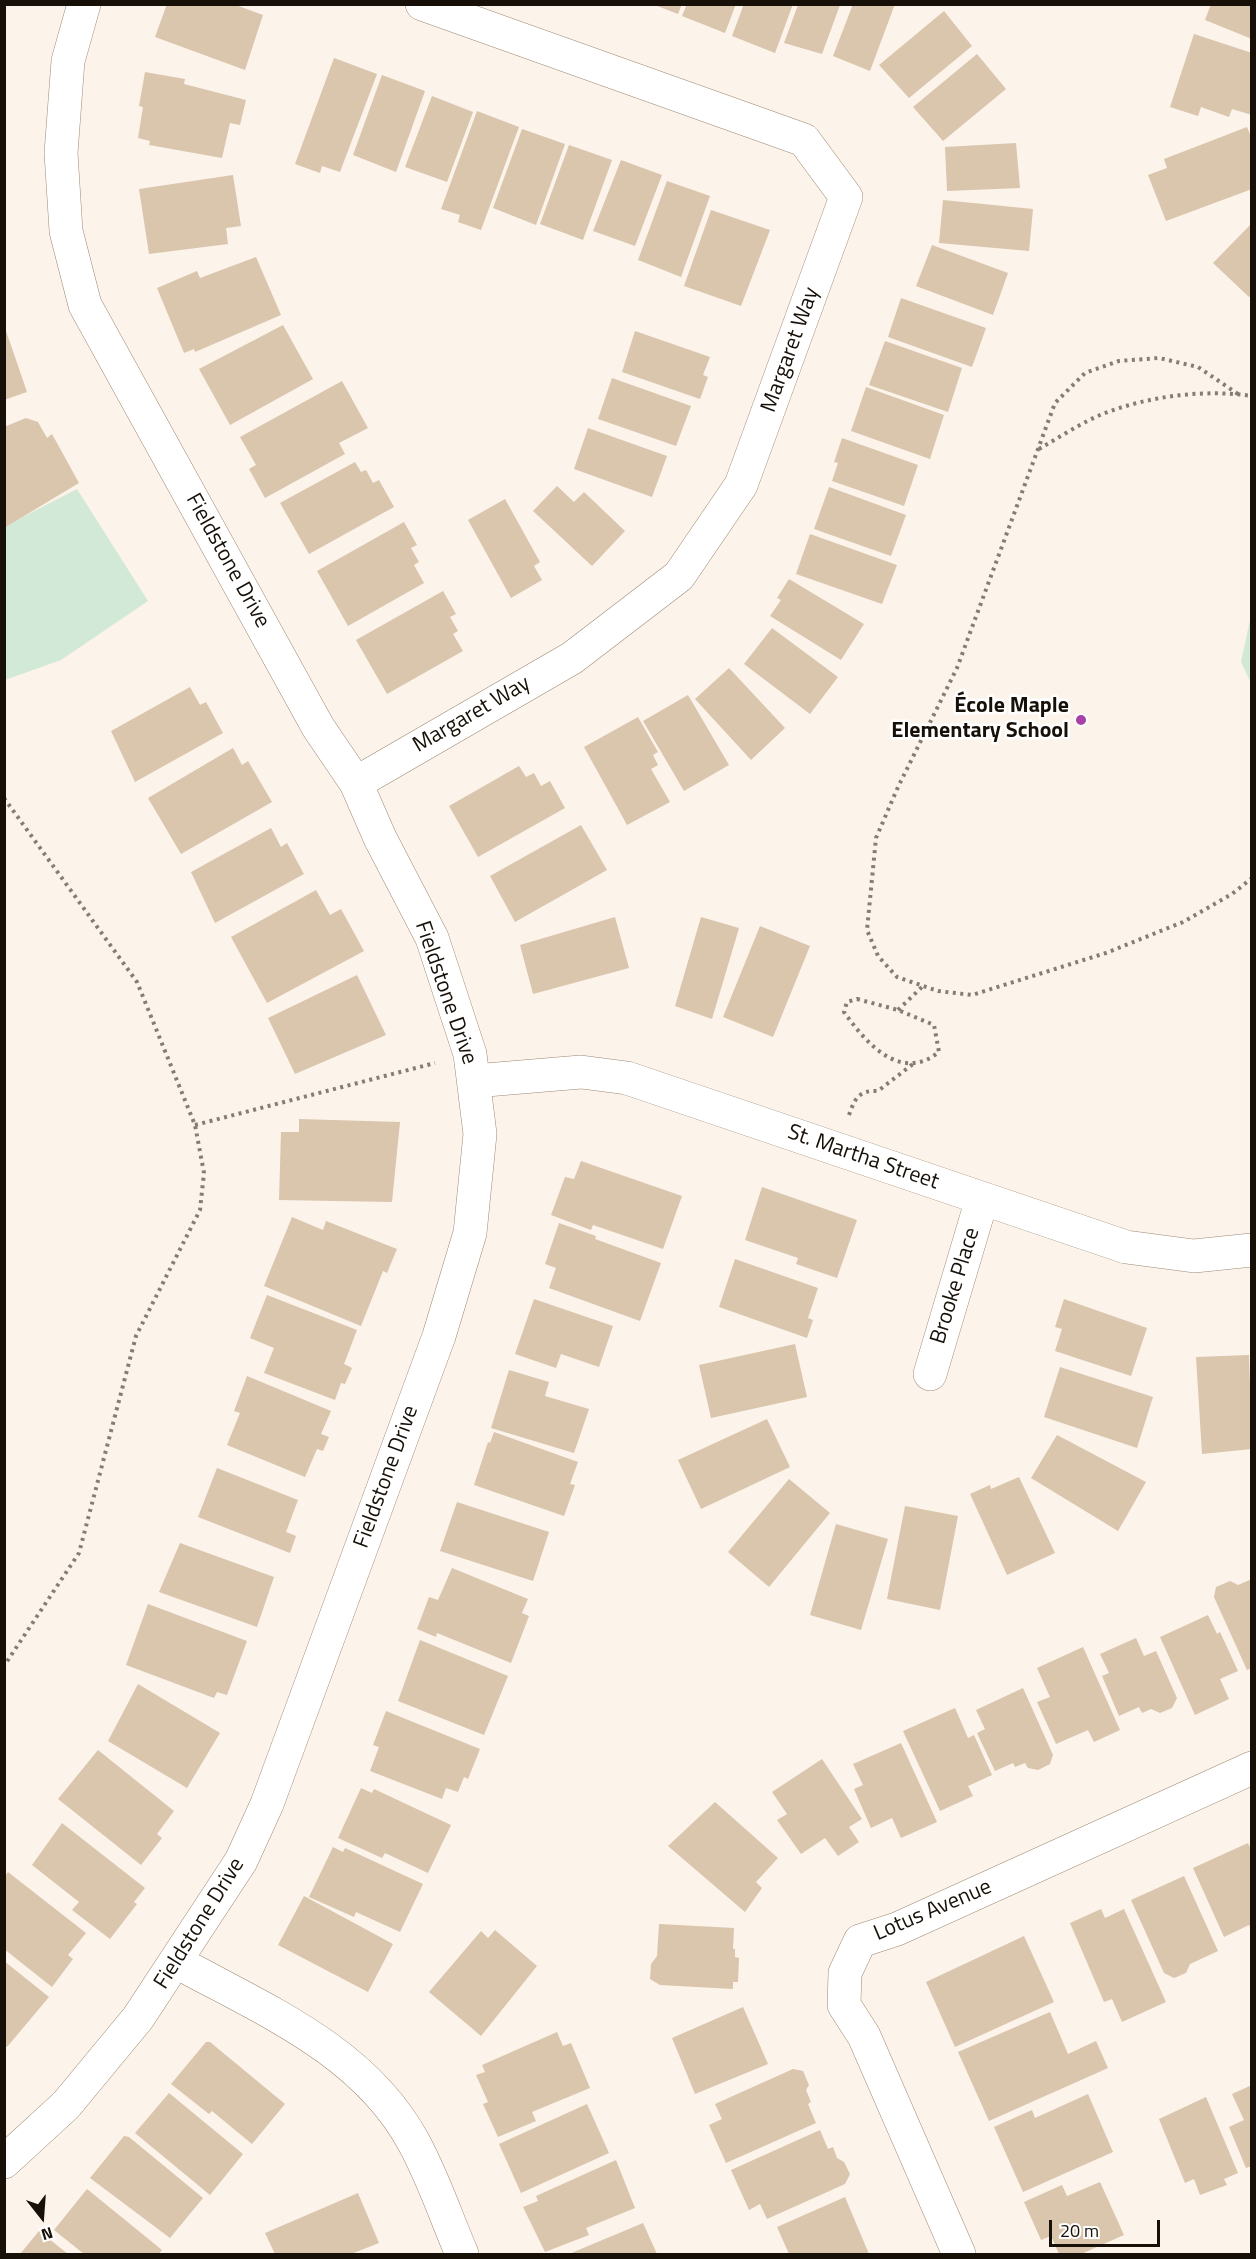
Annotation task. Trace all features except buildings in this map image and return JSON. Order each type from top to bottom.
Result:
[{"type":"street","name":"Fieldstone Drive","points":[[4,2162],[66,2105],[138,2018],[177,1962],[241,1861],[267,1804],[439,1336],[470,1233],[480,1134],[472,1068],[432,938],[380,838],[356,783],[318,727],[85,305],[66,231],[61,153],[68,62],[84,4]]},
{"type":"street","name":"Margaret Way","points":[[356,783],[572,658],[679,576],[741,485],[846,196],[804,140],[422,4]]},
{"type":"street","name":"St. Martha Street","points":[[472,1068],[581,1072],[627,1078],[1126,1247],[1194,1256],[1251,1250]]},
{"type":"street","name":"Brooke Place","points":[[930,1374],[982,1198]]},
{"type":"street","name":"Lotus Avenue","points":[[958,2254],[864,2036],[844,2005],[845,1973],[860,1941],[897,1929],[1251,1768]]},
{"type":"street","points":[[177,1962],[320,2041],[357,2069],[388,2104],[413,2142],[462,2254]]},
{"type":"path","points":[[1238,394],[1198,368],[1159,358],[1119,361],[1085,373],[1056,403],[957,668],[898,787],[876,838],[867,930],[878,956],[897,977],[938,992],[972,995],[1106,953],[1183,922],[1232,894],[1251,878]]},
{"type":"path","points":[[1038,449],[1104,414],[1161,397],[1238,394],[1251,396]]},
{"type":"path","points":[[4,798],[136,982],[195,1125],[204,1173],[200,1210],[136,1336],[79,1552],[4,1666]]},
{"type":"path","points":[[898,1010],[923,986]]},
{"type":"path","points":[[857,999],[898,1010],[934,1025],[939,1052],[927,1062],[913,1064],[890,1058],[860,1035],[844,1012],[847,1002],[857,999]]},
{"type":"path","points":[[847,1122],[855,1098],[865,1091],[878,1091],[913,1064]]},
{"type":"path","points":[[195,1125],[472,1068]]},
{"type":"green space","points":[[77,489],[148,601],[61,660],[5,680],[5,526]]},
{"type":"green space","points":[[1251,615],[1251,683],[1241,662]]},
{"type":"place","name":"École Maple Elementary School","points":[[1081,720]]}]
